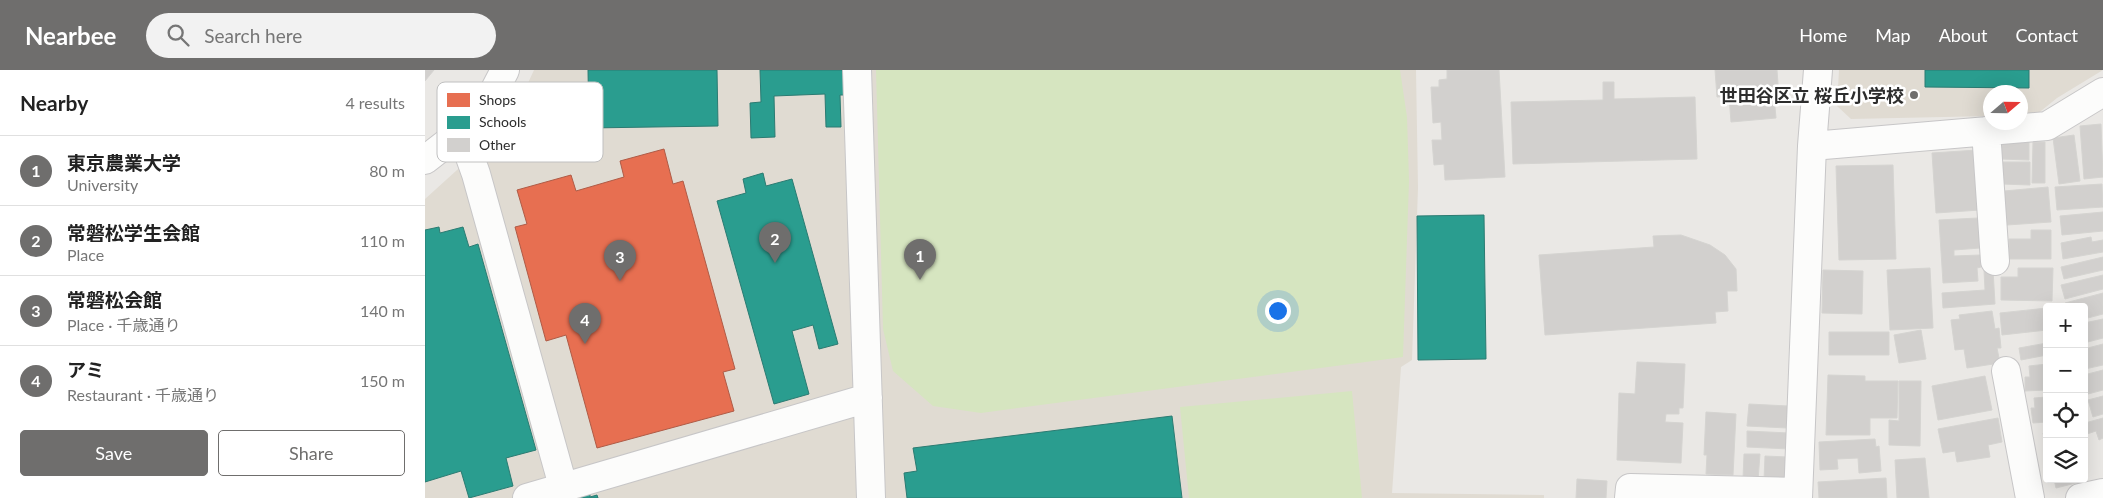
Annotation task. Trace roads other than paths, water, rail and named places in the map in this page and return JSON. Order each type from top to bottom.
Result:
[{"type":"street","points":[[499,82],[505,70]]},
{"type":"street","points":[[857,70],[871,498]]},
{"type":"street","points":[[1629,498],[1630,488],[1798,495],[1812,146],[1818,70]]},
{"type":"street","points":[[1812,146],[2047,126],[2103,92]]},
{"type":"street","points":[[1986,131],[1995,261]]},
{"type":"street","points":[[425,160],[437,151]]},
{"type":"street","points":[[472,162],[563,486]]},
{"type":"street","points":[[2006,371],[2030,498]]},
{"type":"street","points":[[527,498],[868,398]]},
{"type":"street","points":[[2080,498],[2103,493]]},
{"type":"place","name":"世田谷区立 桜丘小学校","points":[[1914,95]]},
{"type":"place","name":"常磐松学生会館","points":[[775,263]]},
{"type":"place","name":"東京農業大学","points":[[920,280]]},
{"type":"place","name":"常磐松会館","points":[[620,281]]},
{"type":"place","name":"アミ","points":[[585,344]]}]
